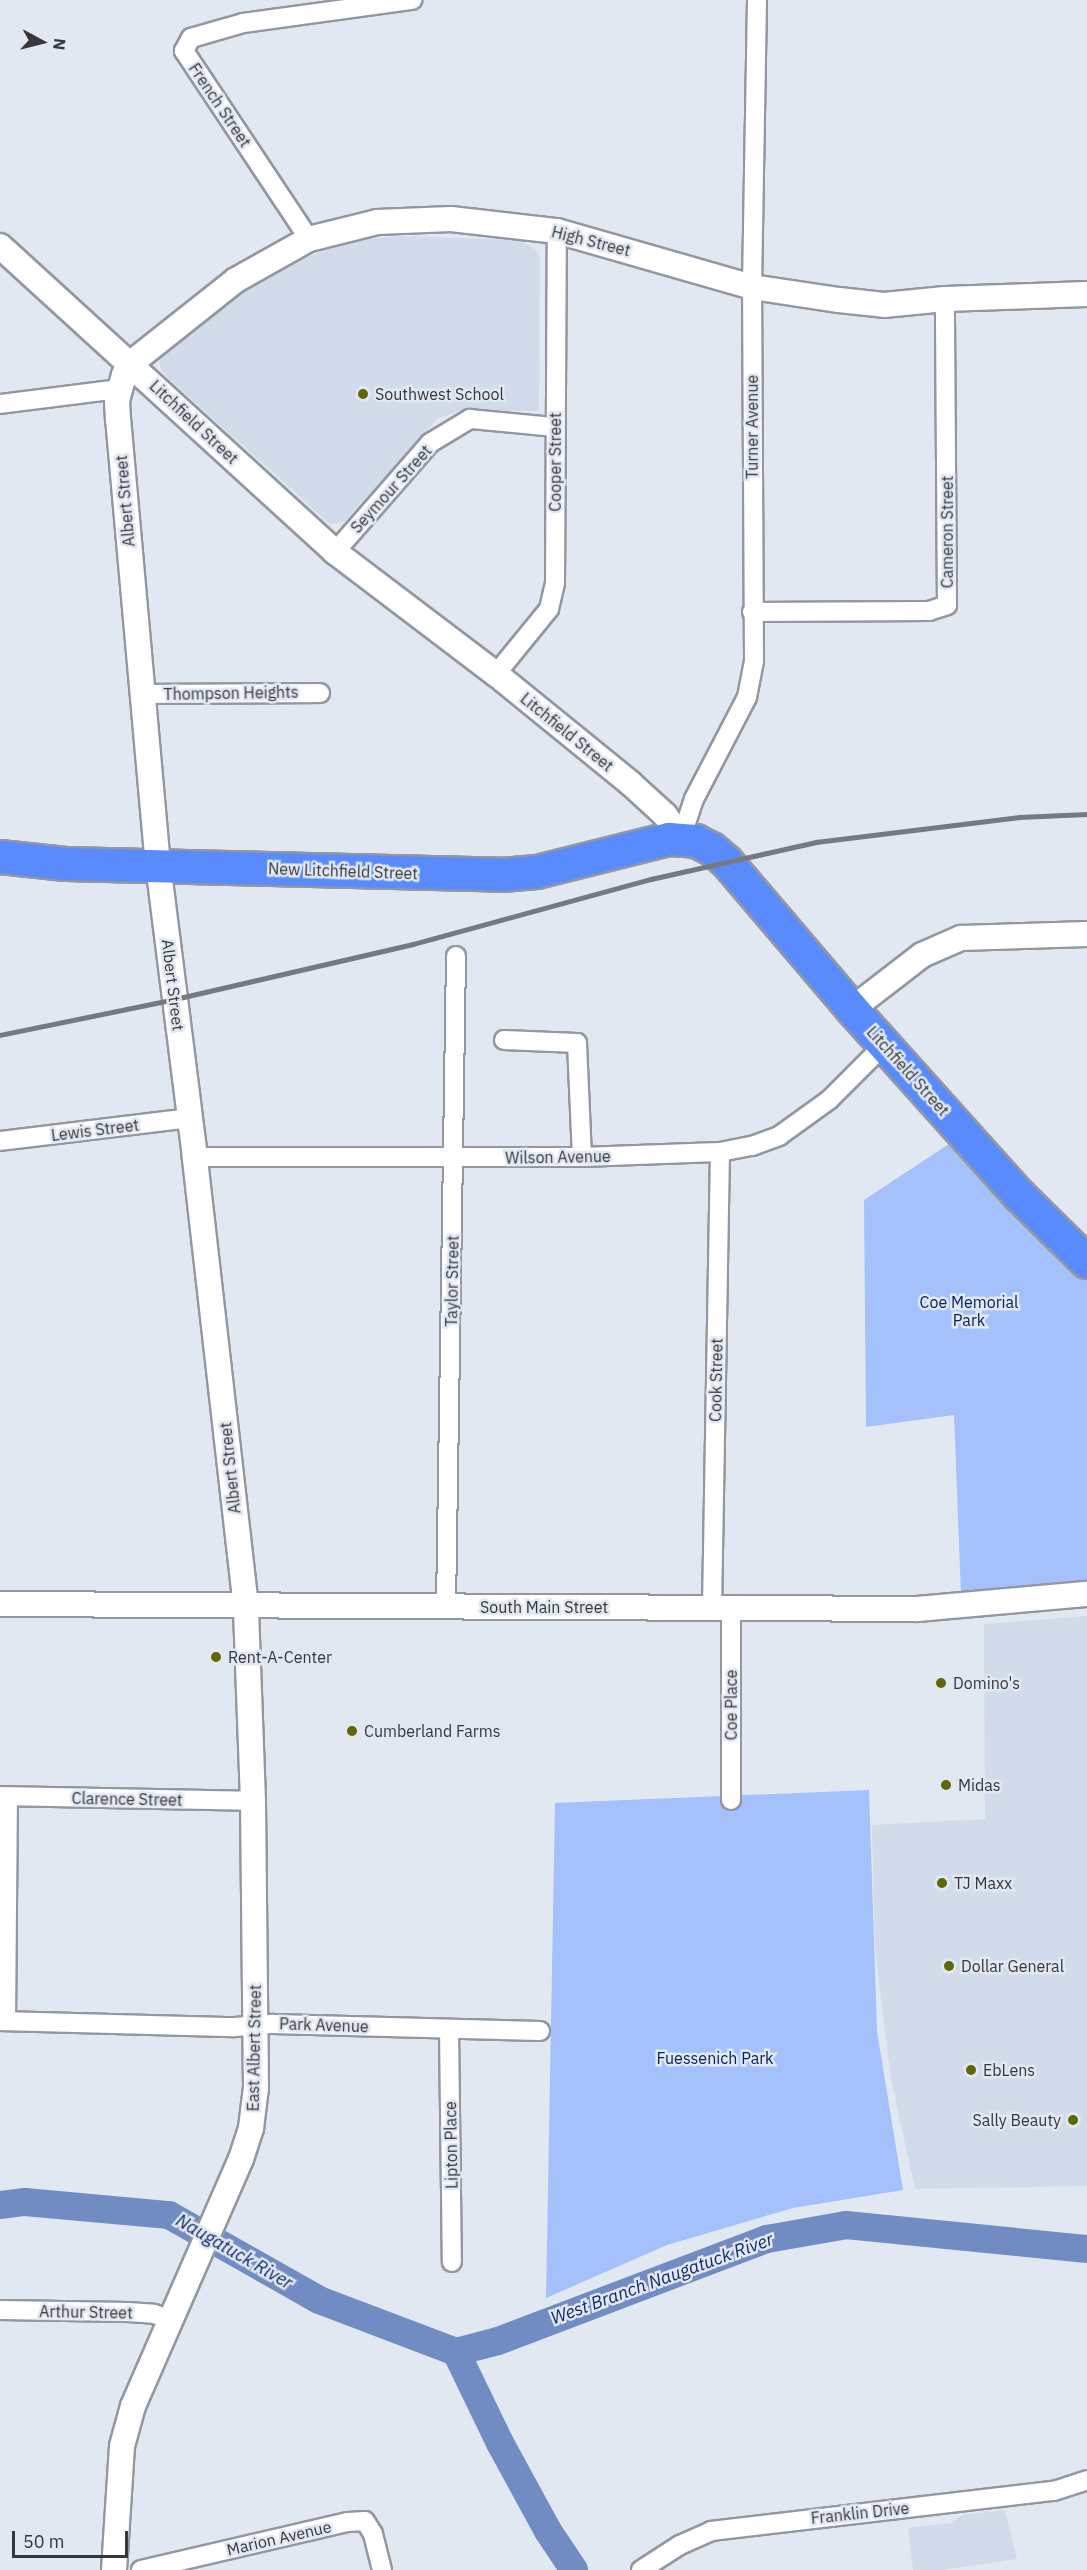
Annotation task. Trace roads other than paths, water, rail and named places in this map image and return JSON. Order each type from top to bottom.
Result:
[{"type":"highway","name":"New Litchfield Street","points":[[0,857],[66,864],[502,875],[537,872],[664,840],[681,838]]},
{"type":"highway","name":"Litchfield Street","points":[[681,838],[704,844],[727,862],[852,1009],[1020,1196],[1084,1252]]},
{"type":"main road","name":"High Street","points":[[130,364],[236,280],[309,239],[377,222],[451,219],[557,231],[752,287],[884,305],[945,299],[1087,294]]},
{"type":"main road","name":"Litchfield Street","points":[[0,246],[334,552],[496,674],[653,802],[674,825],[681,838]]},
{"type":"main road","name":"Albert Street","points":[[130,364],[119,389],[118,420],[158,866],[195,1157],[246,1607]]},
{"type":"main road","points":[[852,1009],[922,955],[961,938],[1087,934]]},
{"type":"main road","name":"South Main Street","points":[[0,1604],[918,1609],[1087,1594]]},
{"type":"main road","name":"East Albert Street","points":[[114,2570],[122,2446],[133,2406],[241,2159],[254,2115],[256,2025],[254,1801],[246,1607]]},
{"type":"street","name":"French Street","points":[[309,239],[184,51],[191,38],[243,23],[412,0]]},
{"type":"street","name":"Turner Avenue","points":[[681,838],[694,799],[747,697],[754,661],[752,287],[757,0]]},
{"type":"street","name":"Cooper Street","points":[[496,674],[549,609],[555,583],[557,231]]},
{"type":"street","name":"Cameron Street","points":[[752,612],[929,610],[948,605],[945,299]]},
{"type":"street","points":[[0,404],[119,389]]},
{"type":"street","name":"Seymour Street","points":[[334,552],[430,443],[470,419],[555,427]]},
{"type":"street","name":"Thompson Heights","points":[[142,694],[320,693]]},
{"type":"street","name":"Taylor Street","points":[[446,1607],[455,1157],[456,956]]},
{"type":"street","points":[[504,1040],[577,1043],[582,1157]]},
{"type":"street","name":"Wilson Avenue","points":[[195,1157],[582,1157],[720,1152],[752,1146],[779,1136],[829,1100],[884,1045]]},
{"type":"street","name":"Lewis Street","points":[[0,1142],[190,1118]]},
{"type":"street","name":"Cook Street","points":[[720,1152],[721,1609]]},
{"type":"street","name":"Coe Place","points":[[721,1609],[732,1800]]},
{"type":"street","points":[[3,2021],[4,1797]]},
{"type":"street","name":"Clarence Street","points":[[4,1797],[254,1801]]},
{"type":"street","name":"Park Avenue","points":[[3,2021],[540,2031]]},
{"type":"street","name":"Lipton Place","points":[[449,2029],[452,2262]]},
{"type":"street","name":"Arthur Street","points":[[0,2310],[128,2312],[154,2314],[171,2320]]},
{"type":"street","name":"Franklin Drive","points":[[641,2570],[680,2545],[711,2531],[1054,2491],[1087,2480]]},
{"type":"street","name":"Marion Avenue","points":[[141,2570],[348,2522],[365,2521],[373,2534],[382,2570]]},
{"type":"waterway","name":"Naugatuck River","points":[[0,2205],[25,2202],[169,2215],[319,2300],[456,2352]]},
{"type":"waterway","name":"West Branch Naugatuck River","points":[[456,2352],[498,2341],[767,2239],[846,2225],[1087,2249]]},
{"type":"waterway","points":[[456,2352],[500,2443],[548,2531],[574,2570]]},
{"type":"railway","points":[[0,1035],[175,999],[413,944],[651,879],[816,842],[1019,817],[1087,814]]},
{"type":"place","name":"Southwest School","points":[[363,394]]},
{"type":"place","name":"Rent-A-Center","points":[[216,1657]]},
{"type":"place","name":"Domino's","points":[[941,1683]]},
{"type":"place","name":"Cumberland Farms","points":[[352,1731]]},
{"type":"place","name":"Midas","points":[[946,1785]]},
{"type":"place","name":"TJ Maxx","points":[[942,1883]]},
{"type":"place","name":"Dollar General","points":[[949,1966]]},
{"type":"place","name":"EbLens","points":[[971,2070]]},
{"type":"place","name":"Sally Beauty","points":[[1073,2120]]},
{"type":"park label","name":"Coe Memorial Park","points":[[969,1311]]},
{"type":"park label","name":"Fuessenich Park","points":[[715,2058]]}]
